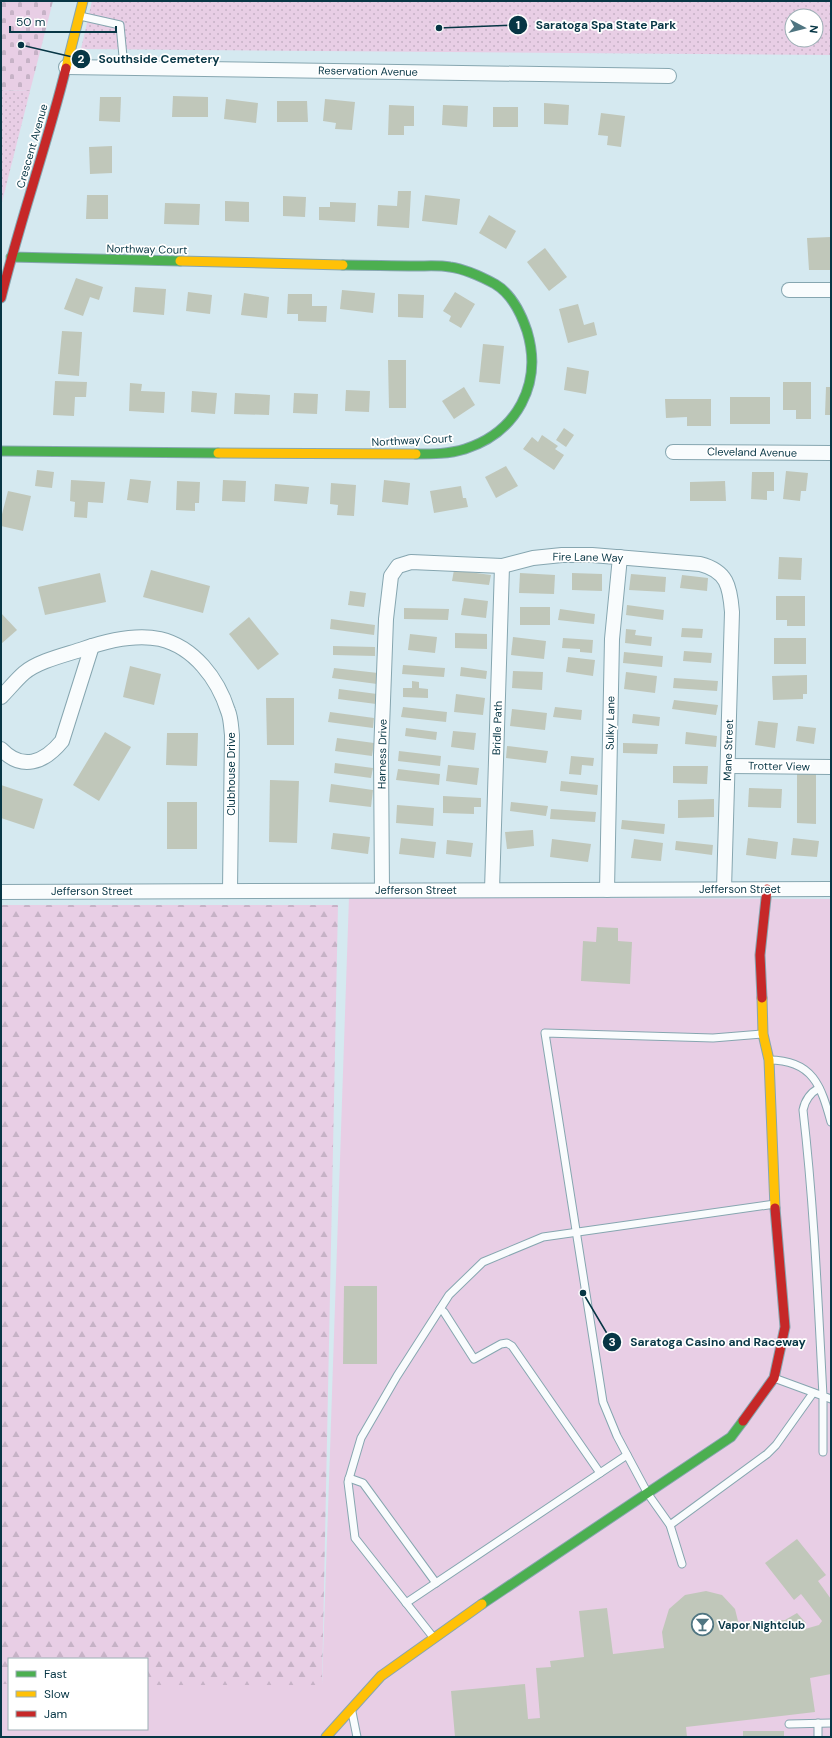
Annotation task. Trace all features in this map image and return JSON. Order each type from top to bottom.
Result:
[{"type":"street","name":"Crescent Avenue","points":[[1,298],[11,257],[66,67],[83,1]]},
{"type":"street","name":"Reservation Avenue","points":[[66,67],[668,76]]},
{"type":"street","name":"Northway Court","points":[[1,451],[389,454],[453,452],[472,446],[490,436],[506,424],[519,409],[531,377],[530,343],[523,317],[509,295],[488,280],[450,267],[11,257]]},
{"type":"street","points":[[789,290],[831,290]]},
{"type":"street","name":"Cleveland Avenue","points":[[673,452],[831,453]]},
{"type":"street","name":"Fire Lane Way","points":[[386,619],[391,576],[398,566],[404,563],[447,563],[502,566],[533,558],[562,555],[620,557],[710,567],[719,572],[730,589],[732,612]]},
{"type":"street","name":"Sulky Lane","points":[[607,890],[612,639],[620,557]]},
{"type":"street","name":"Bridle Path","points":[[492,890],[502,566]]},
{"type":"street","name":"Mane Street","points":[[724,889],[732,612]]},
{"type":"street","name":"Harness Drive","points":[[382,890],[381,755],[386,619]]},
{"type":"street","name":"Clubhouse Drive","points":[[1,697],[25,672],[47,661],[92,646],[125,638],[160,639],[181,648],[200,662],[212,676],[228,711],[232,735],[230,890]]},
{"type":"street","points":[[1,749],[9,757],[24,762],[40,761],[53,752],[62,742],[92,646]]},
{"type":"street","name":"Trotter View","points":[[728,766],[831,767]]},
{"type":"street","name":"Jefferson Street","points":[[1,892],[831,888]]},
{"type":"street","points":[[326,1737],[381,1676],[499,1592],[648,1494],[731,1437],[774,1378],[785,1327],[775,1204],[769,1060],[763,1034],[760,955],[767,889]]},
{"type":"lane","points":[[79,16],[120,25],[124,67]]},
{"type":"lane","points":[[682,1564],[670,1525],[648,1494],[627,1455],[602,1402],[545,1033],[713,1038],[763,1034]]},
{"type":"lane","points":[[769,1060],[777,1060],[800,1065],[812,1075],[826,1104],[831,1122]]},
{"type":"lane","points":[[819,1088],[804,1102],[803,1110],[810,1168],[816,1246],[823,1396],[823,1452]]},
{"type":"lane","points":[[434,1638],[355,1538],[348,1482],[361,1438],[397,1376],[449,1295],[483,1262],[543,1237],[575,1231],[775,1204]]},
{"type":"lane","points":[[440,1309],[444,1312],[474,1359],[501,1344],[507,1343],[512,1346],[600,1473]]},
{"type":"lane","points":[[774,1378],[831,1399]]},
{"type":"lane","points":[[670,1525],[767,1454],[776,1445],[813,1393]]},
{"type":"lane","points":[[406,1603],[627,1455]]},
{"type":"lane","points":[[349,1478],[363,1483],[436,1583]]},
{"type":"lane","points":[[351,1709],[357,1737]]},
{"type":"lane","points":[[818,1723],[818,1737]]},
{"type":"lane","points":[[789,1724],[831,1723]]},
{"type":"green space","points":[[1,1],[53,1],[30,91],[1,90]]},
{"type":"green space","points":[[92,1],[831,1],[831,55],[81,49]]},
{"type":"green space","points":[[1,90],[30,91],[1,206]]},
{"type":"green space","points":[[349,897],[831,899],[831,1737],[1,1737],[1,1684],[8,1684],[8,1730],[148,1730],[148,1685],[322,1685]]},
{"type":"green space","points":[[1,905],[338,905],[322,1685],[148,1685],[148,1658],[8,1658],[8,1684],[1,1684]]},
{"type":"building","points":[[173,96],[208,97],[208,117],[172,117]]},
{"type":"building","points":[[100,97],[121,97],[120,122],[99,121]]},
{"type":"building","points":[[226,99],[258,103],[256,123],[224,119]]},
{"type":"building","points":[[325,99],[355,102],[352,130],[335,129],[336,123],[323,121]]},
{"type":"building","points":[[277,101],[307,101],[308,122],[277,122]]},
{"type":"building","points":[[544,103],[569,105],[568,125],[544,124]]},
{"type":"building","points":[[389,105],[414,106],[414,126],[404,126],[404,135],[388,135]]},
{"type":"building","points":[[443,105],[468,106],[467,127],[442,125]]},
{"type":"building","points":[[493,107],[518,107],[518,127],[493,127]]},
{"type":"building","points":[[601,113],[625,116],[621,147],[607,145],[608,136],[598,135]]},
{"type":"building","points":[[112,146],[112,173],[90,174],[89,147]]},
{"type":"building","points":[[398,191],[411,191],[409,228],[377,226],[378,205],[397,206]]},
{"type":"building","points":[[87,195],[108,195],[108,219],[86,219]]},
{"type":"building","points":[[425,195],[460,199],[457,225],[422,221]]},
{"type":"building","points":[[283,196],[306,197],[305,217],[283,216]]},
{"type":"building","points":[[225,201],[249,202],[249,222],[225,221]]},
{"type":"building","points":[[330,202],[356,203],[355,222],[319,220],[319,207],[330,207]]},
{"type":"building","points":[[165,203],[200,204],[199,225],[164,224]]},
{"type":"building","points":[[489,215],[516,231],[506,249],[479,233]]},
{"type":"building","points":[[831,237],[831,270],[809,270],[807,238]]},
{"type":"building","points":[[545,248],[567,277],[549,291],[527,262]]},
{"type":"building","points":[[76,278],[103,287],[99,300],[90,297],[83,316],[64,309]]},
{"type":"building","points":[[135,287],[166,289],[164,315],[133,312]]},
{"type":"building","points":[[342,290],[375,293],[373,313],[340,309]]},
{"type":"building","points":[[188,292],[212,295],[210,314],[186,311]]},
{"type":"building","points":[[455,292],[475,304],[461,328],[449,321],[451,316],[443,311]]},
{"type":"building","points":[[244,293],[269,297],[267,318],[241,315]]},
{"type":"building","points":[[288,294],[312,294],[312,306],[327,306],[326,322],[298,321],[298,314],[287,314]]},
{"type":"building","points":[[398,294],[424,295],[423,318],[398,317]]},
{"type":"building","points":[[578,304],[584,325],[594,322],[597,335],[568,343],[559,309]]},
{"type":"building","points":[[62,331],[82,332],[79,376],[58,374]]},
{"type":"building","points":[[483,344],[504,346],[500,384],[479,382]]},
{"type":"building","points":[[388,360],[406,360],[406,408],[389,408]]},
{"type":"building","points":[[567,367],[589,371],[586,394],[564,390]]},
{"type":"building","points":[[55,381],[87,382],[86,397],[75,397],[74,416],[53,415]]},
{"type":"building","points":[[783,382],[811,382],[811,419],[796,419],[796,410],[783,410]]},
{"type":"building","points":[[130,383],[142,384],[141,391],[165,392],[164,413],[129,411]]},
{"type":"building","points":[[464,387],[475,405],[454,419],[442,401]]},
{"type":"building","points":[[826,387],[831,387],[831,415],[825,415]]},
{"type":"building","points":[[346,390],[370,391],[369,412],[345,411]]},
{"type":"building","points":[[192,391],[217,393],[215,414],[191,412]]},
{"type":"building","points":[[235,393],[270,395],[269,415],[234,414]]},
{"type":"building","points":[[294,393],[318,394],[317,414],[293,413]]},
{"type":"building","points":[[730,397],[770,397],[770,424],[730,424]]},
{"type":"building","points":[[665,399],[711,399],[711,426],[687,426],[687,417],[666,418]]},
{"type":"building","points":[[564,428],[574,435],[566,447],[556,440]]},
{"type":"building","points":[[542,435],[558,446],[555,449],[564,455],[554,470],[523,449],[532,437],[538,442]]},
{"type":"building","points":[[506,466],[518,486],[496,498],[485,477]]},
{"type":"building","points":[[37,470],[54,472],[52,488],[35,486]]},
{"type":"building","points":[[786,471],[808,473],[806,491],[801,491],[800,501],[783,499]]},
{"type":"building","points":[[752,472],[774,472],[774,491],[767,491],[767,500],[751,499]]},
{"type":"building","points":[[130,479],[151,481],[148,503],[127,500]]},
{"type":"building","points":[[71,480],[105,482],[103,503],[88,502],[87,518],[74,517],[75,502],[70,501]]},
{"type":"building","points":[[223,480],[246,481],[245,502],[222,501]]},
{"type":"building","points":[[384,480],[410,483],[408,505],[382,502]]},
{"type":"building","points":[[177,481],[200,482],[199,503],[195,503],[195,511],[176,510]]},
{"type":"building","points":[[725,481],[726,501],[690,501],[690,482]]},
{"type":"building","points":[[331,483],[356,485],[354,516],[337,515],[338,505],[330,504]]},
{"type":"building","points":[[275,484],[309,487],[307,504],[274,501]]},
{"type":"building","points":[[461,486],[463,498],[466,498],[468,507],[434,513],[430,491]]},
{"type":"building","points":[[8,491],[31,496],[23,531],[1,526],[1,518]]},
{"type":"building","points":[[779,557],[802,558],[801,580],[778,579]]},
{"type":"building","points":[[151,570],[210,586],[203,613],[143,597]]},
{"type":"building","points":[[454,570],[491,575],[489,585],[452,581]]},
{"type":"building","points":[[100,573],[106,602],[45,615],[38,587]]},
{"type":"building","points":[[520,573],[555,575],[554,594],[519,593]]},
{"type":"building","points":[[572,573],[602,574],[602,591],[572,590]]},
{"type":"building","points":[[631,574],[666,577],[665,592],[629,590]]},
{"type":"building","points":[[682,575],[708,578],[707,591],[680,588]]},
{"type":"building","points":[[350,591],[366,593],[364,607],[348,605]]},
{"type":"building","points":[[776,596],[805,596],[805,626],[787,626],[787,620],[776,620]]},
{"type":"building","points":[[464,598],[488,601],[486,618],[461,615]]},
{"type":"building","points":[[627,605],[664,610],[663,620],[626,615]]},
{"type":"building","points":[[520,607],[550,607],[550,625],[520,625]]},
{"type":"building","points":[[404,608],[449,609],[448,620],[404,619]]},
{"type":"building","points":[[560,609],[595,614],[594,624],[558,620]]},
{"type":"building","points":[[1,613],[17,630],[1,644]]},
{"type":"building","points":[[249,617],[279,654],[258,670],[229,634]]},
{"type":"building","points":[[331,619],[375,625],[374,635],[330,629]]},
{"type":"building","points":[[682,628],[703,629],[702,638],[681,637]]},
{"type":"building","points":[[626,629],[636,630],[635,635],[652,637],[651,646],[625,643]]},
{"type":"building","points":[[455,633],[487,634],[487,649],[455,648]]},
{"type":"building","points":[[410,634],[437,637],[435,653],[408,650]]},
{"type":"building","points":[[513,637],[546,641],[544,659],[511,655]]},
{"type":"building","points":[[563,638],[593,640],[592,653],[580,652],[580,649],[562,648]]},
{"type":"building","points":[[774,638],[806,638],[806,664],[774,664]]},
{"type":"building","points":[[333,646],[375,647],[375,656],[333,655]]},
{"type":"building","points":[[684,651],[712,653],[711,663],[683,661]]},
{"type":"building","points":[[624,652],[663,656],[662,667],[623,663]]},
{"type":"building","points":[[568,657],[595,660],[593,676],[566,672]]},
{"type":"building","points":[[403,665],[445,668],[444,677],[402,674]]},
{"type":"building","points":[[130,666],[161,674],[154,705],[123,697]]},
{"type":"building","points":[[461,667],[487,671],[486,679],[460,676]]},
{"type":"building","points":[[334,668],[378,673],[377,684],[332,678]]},
{"type":"building","points":[[513,671],[543,672],[542,690],[512,688]]},
{"type":"building","points":[[626,672],[657,676],[655,693],[624,689]]},
{"type":"building","points":[[807,675],[807,694],[803,694],[803,699],[773,700],[772,676]]},
{"type":"building","points":[[674,678],[718,681],[717,691],[673,688]]},
{"type":"building","points":[[412,681],[419,682],[419,688],[428,689],[428,698],[403,697],[403,688],[412,688]]},
{"type":"building","points":[[339,689],[377,694],[376,704],[338,699]]},
{"type":"building","points":[[456,694],[485,698],[483,715],[454,712]]},
{"type":"building","points":[[266,698],[294,698],[294,745],[267,745]]},
{"type":"building","points":[[674,700],[718,705],[716,715],[672,709]]},
{"type":"building","points":[[403,707],[447,712],[446,722],[401,717]]},
{"type":"building","points":[[555,707],[582,710],[581,720],[553,717]]},
{"type":"building","points":[[512,709],[547,713],[545,730],[510,726]]},
{"type":"building","points":[[330,712],[374,718],[373,728],[328,722]]},
{"type":"building","points":[[633,714],[660,717],[659,726],[632,723]]},
{"type":"building","points":[[758,721],[778,723],[775,748],[755,745]]},
{"type":"building","points":[[798,726],[816,728],[814,744],[796,741]]},
{"type":"building","points":[[406,728],[437,732],[436,740],[405,736]]},
{"type":"building","points":[[453,731],[476,733],[474,750],[451,747]]},
{"type":"building","points":[[105,732],[131,747],[99,801],[73,785]]},
{"type":"building","points":[[686,732],[717,736],[716,747],[685,744]]},
{"type":"building","points":[[167,733],[198,733],[197,766],[166,765]]},
{"type":"building","points":[[337,738],[374,743],[372,756],[335,751]]},
{"type":"building","points":[[623,743],[658,744],[657,754],[623,753]]},
{"type":"building","points":[[507,746],[548,751],[546,763],[506,758]]},
{"type":"building","points":[[399,751],[441,756],[440,766],[398,761]]},
{"type":"building","points":[[571,756],[594,758],[593,766],[582,765],[581,775],[569,774]]},
{"type":"building","points":[[335,763],[373,768],[371,778],[334,773]]},
{"type":"building","points":[[448,765],[479,768],[477,785],[446,781]]},
{"type":"building","points":[[673,766],[708,766],[707,784],[673,783]]},
{"type":"building","points":[[398,769],[440,774],[439,785],[396,780]]},
{"type":"building","points":[[797,773],[816,773],[816,824],[797,823]]},
{"type":"building","points":[[270,780],[299,781],[297,843],[269,842]]},
{"type":"building","points":[[561,781],[598,785],[597,795],[560,791]]},
{"type":"building","points":[[331,784],[373,790],[371,807],[329,802]]},
{"type":"building","points":[[1,785],[43,799],[34,829],[1,818]]},
{"type":"building","points":[[749,788],[782,789],[781,808],[748,807]]},
{"type":"building","points":[[443,796],[481,798],[481,807],[474,807],[474,814],[443,813]]},
{"type":"building","points":[[714,799],[714,817],[678,818],[678,800]]},
{"type":"building","points":[[167,802],[197,802],[197,849],[167,849]]},
{"type":"building","points":[[511,802],[548,806],[546,816],[510,811]]},
{"type":"building","points":[[397,805],[434,808],[433,826],[396,823]]},
{"type":"building","points":[[551,809],[596,812],[595,822],[550,819]]},
{"type":"building","points":[[622,820],[665,824],[664,834],[621,829]]},
{"type":"building","points":[[533,830],[534,846],[507,849],[505,832]]},
{"type":"building","points":[[333,833],[370,837],[368,854],[331,849]]},
{"type":"building","points":[[401,838],[436,842],[434,858],[399,854]]},
{"type":"building","points":[[748,838],[778,842],[776,859],[746,855]]},
{"type":"building","points":[[793,838],[819,841],[817,857],[791,855]]},
{"type":"building","points":[[552,839],[591,844],[588,862],[550,857]]},
{"type":"building","points":[[634,839],[663,843],[661,861],[631,858]]},
{"type":"building","points":[[447,840],[473,843],[471,857],[446,854]]},
{"type":"building","points":[[676,841],[713,845],[712,855],[675,850]]},
{"type":"building","points":[[597,927],[618,928],[618,941],[632,942],[630,984],[581,981],[583,941],[596,942]]},
{"type":"building","points":[[344,1286],[377,1286],[377,1364],[343,1364]]},
{"type":"building","points":[[797,1539],[826,1575],[818,1581],[831,1599],[831,1674],[810,1678],[815,1712],[686,1727],[687,1737],[455,1737],[451,1691],[525,1684],[528,1719],[540,1718],[536,1668],[551,1667],[550,1661],[584,1657],[579,1611],[607,1608],[613,1654],[664,1648],[662,1632],[669,1609],[685,1595],[706,1591],[722,1595],[735,1609],[739,1625],[785,1620],[797,1613],[806,1623],[805,1629],[819,1625],[822,1621],[801,1594],[794,1600],[765,1563]]},
{"type":"building","points":[[743,1731],[784,1731],[784,1737],[743,1737]]},
{"type":"traffic: fast","points":[[11,257],[180,261]]},
{"type":"traffic: fast","points":[[343,265],[442,266],[467,271],[501,288],[515,304],[525,324],[531,351],[531,369],[528,387],[522,404],[512,418],[499,431],[483,441],[465,449],[447,453],[416,454]]},
{"type":"traffic: fast","points":[[1,451],[218,453]]},
{"type":"traffic: fast","points":[[482,1604],[731,1437],[743,1421]]},
{"type":"traffic: slow","points":[[66,68],[83,1]]},
{"type":"traffic: slow","points":[[180,261],[343,265]]},
{"type":"traffic: slow","points":[[218,453],[416,454]]},
{"type":"traffic: slow","points":[[762,998],[763,1034],[769,1060],[775,1208]]},
{"type":"traffic: slow","points":[[326,1737],[381,1676],[482,1604]]},
{"type":"traffic: jam","points":[[1,298],[16,240],[66,68]]},
{"type":"traffic: jam","points":[[762,998],[760,955],[767,889]]},
{"type":"traffic: jam","points":[[743,1421],[774,1378],[785,1327],[775,1208]]},
{"type":"place","name":"Saratoga Spa State Park","points":[[439,28]]},
{"type":"place","name":"Southside Cemetery","points":[[21,45]]},
{"type":"place","name":"Saratoga Casino and Raceway","points":[[583,1293]]},
{"type":"place","name":"Vapor Nightclub","points":[[703,1625]]}]
